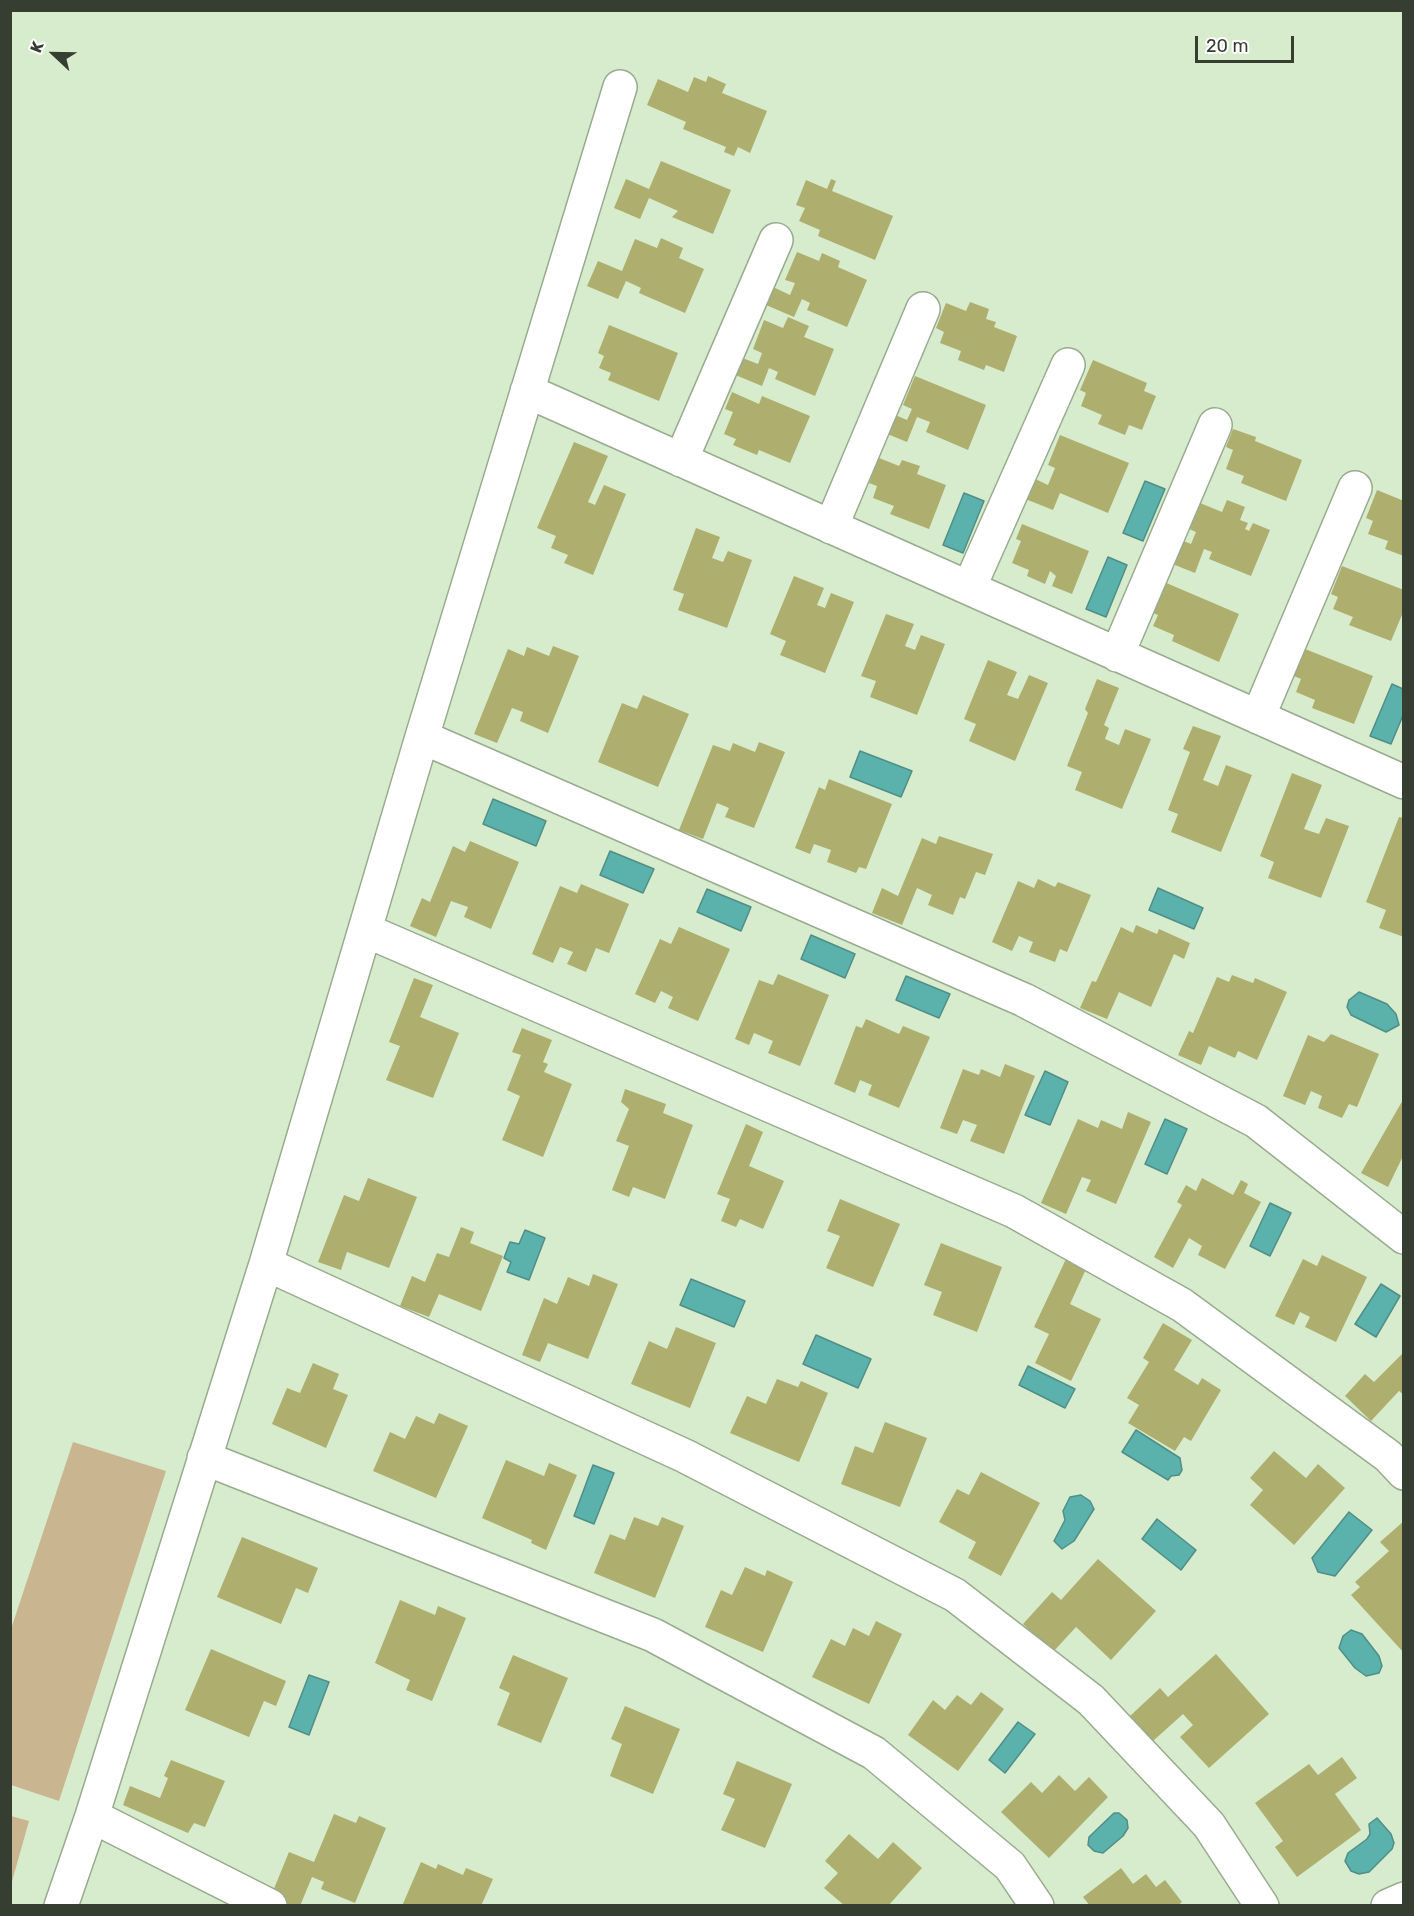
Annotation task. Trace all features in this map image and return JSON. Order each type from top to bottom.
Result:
[{"type":"street","points":[[61,1905],[92,1816],[266,1264],[367,931],[422,736],[620,87]]},
{"type":"street","points":[[681,460],[776,240]]},
{"type":"street","points":[[831,527],[923,309]]},
{"type":"street","points":[[969,588],[1068,365]]},
{"type":"street","points":[[526,391],[1117,655],[1403,779]]},
{"type":"street","points":[[1117,655],[1215,425]]},
{"type":"street","points":[[1258,717],[1355,488]]},
{"type":"street","points":[[422,736],[1024,1000],[1256,1121],[1404,1237]]},
{"type":"street","points":[[367,931],[1014,1211],[1182,1305],[1388,1456],[1404,1473]]},
{"type":"street","points":[[266,1264],[685,1456],[955,1595],[1091,1700],[1209,1825],[1262,1905]]},
{"type":"street","points":[[204,1458],[653,1635],[864,1747],[1010,1866],[1037,1905]]},
{"type":"street","points":[[92,1816],[270,1905]]},
{"type":"street","points":[[1388,1905],[1404,1899]]},
{"type":"shaded area","points":[[73,1442],[166,1471],[59,1801],[11,1785],[10,1632]]},
{"type":"shaded area","points":[[10,1816],[29,1821],[11,1885]]},
{"type":"water","points":[[1145,481],[1165,489],[1143,541],[1123,533]]},
{"type":"water","points":[[964,493],[984,501],[963,553],[943,545]]},
{"type":"water","points":[[1108,557],[1127,565],[1106,617],[1086,609]]},
{"type":"water","points":[[1392,684],[1403,689],[1404,713],[1391,744],[1370,736]]},
{"type":"water","points":[[860,751],[912,771],[901,797],[850,777]]},
{"type":"water","points":[[493,799],[546,821],[536,846],[483,824]]},
{"type":"water","points":[[610,851],[654,869],[643,893],[600,875]]},
{"type":"water","points":[[1158,888],[1203,908],[1194,929],[1149,910]]},
{"type":"water","points":[[707,889],[751,907],[741,931],[697,912]]},
{"type":"water","points":[[811,935],[855,954],[845,978],[801,959]]},
{"type":"water","points":[[906,976],[950,994],[939,1018],[896,1000]]},
{"type":"water","points":[[1359,992],[1387,1004],[1396,1014],[1399,1025],[1386,1032],[1351,1015],[1347,1007],[1349,1000]]},
{"type":"water","points":[[1045,1071],[1068,1082],[1050,1125],[1025,1115]]},
{"type":"water","points":[[1165,1119],[1187,1129],[1167,1174],[1145,1164]]},
{"type":"water","points":[[1270,1203],[1291,1213],[1270,1256],[1250,1246]]},
{"type":"water","points":[[525,1230],[545,1238],[529,1280],[507,1272],[511,1262],[504,1258],[510,1242],[519,1244]]},
{"type":"water","points":[[691,1279],[745,1301],[734,1327],[680,1305]]},
{"type":"water","points":[[1381,1284],[1400,1296],[1376,1337],[1355,1324]]},
{"type":"water","points":[[816,1335],[871,1359],[858,1388],[803,1364]]},
{"type":"water","points":[[1028,1366],[1075,1389],[1065,1408],[1019,1385]]},
{"type":"water","points":[[1136,1430],[1180,1458],[1182,1470],[1179,1475],[1171,1476],[1168,1480],[1122,1452]]},
{"type":"water","points":[[593,1465],[614,1473],[594,1524],[574,1516]]},
{"type":"water","points":[[1081,1495],[1090,1501],[1094,1509],[1074,1541],[1062,1549],[1054,1541],[1065,1520],[1063,1511],[1070,1497]]},
{"type":"water","points":[[1349,1512],[1372,1530],[1335,1576],[1318,1572],[1312,1558]]},
{"type":"water","points":[[1157,1519],[1196,1550],[1181,1570],[1142,1539]]},
{"type":"water","points":[[1351,1630],[1362,1634],[1379,1656],[1382,1666],[1379,1673],[1366,1676],[1355,1668],[1339,1648],[1343,1636]]},
{"type":"water","points":[[309,1675],[329,1682],[309,1735],[289,1727]]},
{"type":"water","points":[[1018,1722],[1035,1734],[1005,1773],[989,1760]]},
{"type":"water","points":[[1114,1813],[1119,1813],[1127,1820],[1128,1828],[1123,1836],[1103,1853],[1094,1851],[1088,1845],[1089,1837]]},
{"type":"water","points":[[1377,1818],[1391,1834],[1394,1843],[1392,1849],[1369,1872],[1359,1874],[1351,1871],[1345,1861],[1348,1853],[1367,1839],[1370,1834],[1369,1824]]},
{"type":"building","points":[[708,76],[726,84],[722,93],[767,111],[750,153],[738,147],[734,156],[724,152],[726,147],[683,129],[686,122],[647,105],[658,79],[688,92],[694,77],[706,82]]},
{"type":"building","points":[[661,161],[731,190],[713,234],[672,217],[678,211],[649,198],[640,219],[614,208],[626,179],[649,189]]},
{"type":"building","points":[[831,179],[836,181],[832,191],[893,216],[875,260],[818,236],[820,230],[799,221],[805,208],[796,205],[806,180],[827,189]]},
{"type":"building","points":[[661,238],[683,248],[679,258],[704,269],[685,313],[639,293],[641,288],[626,281],[618,299],[587,286],[598,261],[622,271],[635,239],[657,248]]},
{"type":"building","points":[[797,252],[819,261],[822,253],[840,261],[838,267],[867,280],[847,327],[807,310],[810,303],[802,299],[794,317],[766,305],[773,287],[790,295],[795,283],[785,280]]},
{"type":"building","points":[[970,302],[989,309],[986,319],[996,322],[994,327],[1017,336],[1004,372],[986,365],[984,370],[958,360],[961,351],[940,343],[944,332],[936,328],[946,303],[966,311]]},
{"type":"building","points":[[788,317],[809,326],[804,337],[834,349],[815,396],[775,379],[778,372],[769,368],[762,386],[733,374],[740,357],[758,364],[762,353],[753,349],[764,320],[783,328]]},
{"type":"building","points":[[609,325],[678,353],[659,401],[608,380],[611,373],[599,368],[604,356],[598,353]]},
{"type":"building","points":[[1093,360],[1147,383],[1144,391],[1156,396],[1142,430],[1129,425],[1125,435],[1098,424],[1102,415],[1081,406],[1086,393],[1080,390]]},
{"type":"building","points":[[915,376],[986,405],[968,450],[926,432],[930,422],[917,417],[907,442],[885,433],[893,414],[907,420],[912,409],[903,405]]},
{"type":"building","points":[[732,392],[759,404],[762,396],[810,416],[790,463],[759,450],[757,455],[733,445],[736,439],[724,434],[733,412],[725,409]]},
{"type":"building","points":[[1233,429],[1256,437],[1255,441],[1302,460],[1286,501],[1241,483],[1244,476],[1226,469],[1233,450],[1226,447]]},
{"type":"building","points":[[1060,435],[1129,463],[1108,513],[1060,493],[1053,510],[1023,498],[1031,477],[1048,485],[1055,468],[1048,465]]},
{"type":"building","points":[[574,442],[608,456],[588,502],[595,505],[604,485],[626,494],[593,575],[564,563],[568,555],[551,548],[556,536],[537,528]]},
{"type":"building","points":[[879,458],[899,466],[902,460],[920,466],[917,474],[946,485],[929,529],[890,514],[894,506],[873,498],[877,486],[869,483]]},
{"type":"building","points":[[1377,490],[1404,501],[1404,556],[1385,549],[1388,541],[1368,534],[1373,521],[1366,518]]},
{"type":"building","points":[[1227,500],[1245,507],[1240,520],[1248,523],[1245,529],[1249,531],[1253,523],[1270,530],[1251,576],[1209,559],[1212,552],[1204,549],[1195,573],[1170,563],[1179,539],[1191,544],[1196,532],[1189,529],[1200,503],[1222,512]]},
{"type":"building","points":[[1022,524],[1089,551],[1072,594],[1052,586],[1056,576],[1050,571],[1045,584],[1027,576],[1029,570],[1012,563],[1021,541],[1016,539]]},
{"type":"building","points":[[696,528],[720,537],[712,558],[723,562],[728,551],[752,560],[727,628],[678,610],[684,594],[673,590]]},
{"type":"building","points":[[1342,566],[1404,590],[1404,610],[1391,641],[1349,625],[1353,617],[1333,609],[1338,597],[1331,594]]},
{"type":"building","points":[[794,576],[824,588],[817,605],[825,608],[831,593],[854,602],[825,673],[780,655],[786,641],[770,634]]},
{"type":"building","points":[[1164,582],[1239,614],[1219,662],[1172,641],[1174,635],[1153,626],[1158,615],[1151,612]]},
{"type":"building","points":[[886,614],[914,624],[905,646],[915,650],[921,635],[945,644],[917,715],[870,697],[876,681],[861,676]]},
{"type":"building","points":[[553,646],[579,656],[548,733],[520,721],[523,712],[512,708],[497,743],[474,734],[508,649],[524,656],[527,647],[549,656]]},
{"type":"building","points":[[1305,649],[1373,676],[1354,724],[1312,708],[1315,700],[1296,692],[1301,679],[1294,676]]},
{"type":"building","points":[[988,660],[1017,672],[1007,695],[1018,699],[1029,675],[1048,683],[1015,761],[969,741],[976,724],[964,719]]},
{"type":"building","points":[[1097,679],[1119,688],[1104,725],[1109,728],[1105,739],[1119,745],[1125,729],[1151,739],[1122,809],[1075,790],[1082,772],[1067,766],[1088,713],[1085,709]]},
{"type":"building","points":[[643,695],[689,714],[658,787],[598,762],[622,703],[637,709]]},
{"type":"building","points":[[1193,726],[1221,736],[1203,780],[1218,786],[1226,765],[1252,775],[1221,852],[1171,832],[1178,814],[1168,810],[1190,752],[1183,749]]},
{"type":"building","points":[[759,742],[785,752],[754,828],[725,817],[729,808],[717,803],[703,839],[679,830],[713,745],[730,751],[733,743],[755,752]]},
{"type":"building","points":[[1292,773],[1322,785],[1304,829],[1319,834],[1326,818],[1349,826],[1321,898],[1268,878],[1274,862],[1260,856]]},
{"type":"building","points":[[829,779],[892,804],[866,869],[859,867],[856,873],[827,862],[831,850],[814,844],[810,854],[795,848],[819,787],[825,790]]},
{"type":"building","points":[[1399,817],[1404,818],[1404,937],[1379,928],[1386,910],[1366,902]]},
{"type":"building","points":[[939,836],[993,854],[985,875],[976,872],[965,899],[960,897],[953,915],[928,905],[932,895],[917,888],[902,925],[872,913],[882,888],[898,896],[922,838],[936,844]]},
{"type":"building","points":[[470,841],[519,862],[491,929],[464,917],[468,907],[451,901],[436,937],[410,926],[422,898],[430,902],[453,846],[465,852]]},
{"type":"building","points":[[1038,879],[1055,887],[1058,882],[1091,895],[1067,952],[1060,949],[1055,962],[1029,952],[1033,942],[1019,936],[1012,951],[992,942],[1018,881],[1034,888]]},
{"type":"building","points":[[581,884],[629,904],[609,953],[596,948],[586,972],[567,964],[573,952],[560,947],[553,963],[532,954],[560,886],[577,893]]},
{"type":"building","points":[[1136,925],[1157,934],[1159,929],[1190,943],[1184,959],[1174,954],[1151,1007],[1119,992],[1107,1019],[1080,1008],[1092,981],[1096,982],[1121,927],[1133,933]]},
{"type":"building","points":[[679,927],[730,949],[698,1021],[668,1008],[673,997],[661,991],[655,1003],[635,994],[660,939],[671,944]]},
{"type":"building","points":[[778,974],[829,995],[800,1066],[768,1053],[773,1041],[754,1033],[749,1045],[735,1039],[759,980],[773,985]]},
{"type":"building","points":[[1232,975],[1253,983],[1255,978],[1287,992],[1257,1060],[1238,1051],[1235,1058],[1209,1046],[1201,1065],[1178,1055],[1189,1031],[1193,1033],[1217,977],[1229,982]]},
{"type":"building","points":[[414,978],[433,985],[420,1017],[459,1033],[433,1098],[386,1080],[400,1046],[389,1042]]},
{"type":"building","points":[[866,1019],[899,1034],[903,1026],[930,1037],[899,1108],[868,1095],[872,1085],[860,1080],[855,1093],[834,1084],[856,1026],[862,1028]]},
{"type":"building","points":[[522,1028],[552,1040],[543,1062],[548,1064],[544,1072],[572,1084],[543,1157],[502,1140],[520,1096],[507,1090],[521,1055],[512,1052]]},
{"type":"building","points":[[1331,1034],[1379,1054],[1357,1107],[1349,1104],[1342,1118],[1318,1108],[1322,1096],[1311,1091],[1305,1105],[1283,1096],[1308,1035],[1324,1042]]},
{"type":"building","points":[[1005,1064],[1035,1076],[1004,1154],[970,1141],[977,1125],[963,1120],[957,1134],[940,1128],[963,1069],[979,1075],[981,1069],[1000,1077]]},
{"type":"building","points":[[625,1089],[666,1104],[663,1113],[693,1125],[665,1199],[633,1187],[629,1197],[612,1190],[629,1146],[616,1141],[629,1109],[621,1102]]},
{"type":"building","points":[[1404,1098],[1404,1154],[1388,1187],[1361,1173]]},
{"type":"building","points":[[1128,1112],[1151,1122],[1116,1204],[1086,1191],[1091,1180],[1082,1177],[1066,1214],[1041,1203],[1078,1119],[1098,1128],[1101,1120],[1122,1129]]},
{"type":"building","points":[[746,1124],[763,1132],[749,1166],[784,1181],[763,1229],[740,1219],[736,1227],[721,1221],[730,1199],[717,1194]]},
{"type":"building","points":[[368,1178],[417,1197],[389,1268],[347,1252],[341,1270],[318,1262],[344,1195],[359,1201]]},
{"type":"building","points":[[1202,1178],[1233,1195],[1241,1180],[1248,1184],[1244,1193],[1261,1202],[1225,1269],[1198,1255],[1202,1246],[1189,1238],[1173,1268],[1154,1257],[1182,1205],[1177,1202],[1186,1185],[1196,1191]]},
{"type":"building","points":[[840,1199],[900,1224],[873,1287],[826,1268],[840,1236],[827,1231]]},
{"type":"building","points":[[461,1227],[474,1232],[470,1243],[503,1256],[481,1311],[439,1294],[429,1317],[400,1306],[412,1276],[425,1282],[437,1253],[449,1257]]},
{"type":"building","points":[[941,1243],[1002,1267],[977,1332],[933,1315],[942,1292],[924,1285]]},
{"type":"building","points":[[1322,1255],[1367,1277],[1336,1342],[1305,1327],[1310,1317],[1300,1312],[1294,1325],[1275,1316],[1303,1259],[1317,1266]]},
{"type":"building","points":[[1066,1259],[1086,1269],[1070,1304],[1101,1319],[1071,1381],[1035,1363],[1049,1334],[1034,1327]]},
{"type":"building","points":[[593,1274],[618,1284],[588,1359],[548,1343],[540,1362],[522,1355],[544,1298],[557,1304],[568,1277],[589,1286]]},
{"type":"building","points":[[1163,1323],[1192,1340],[1174,1370],[1198,1385],[1202,1378],[1221,1390],[1191,1441],[1184,1437],[1175,1451],[1128,1423],[1139,1405],[1127,1398],[1149,1362],[1143,1358]]},
{"type":"building","points":[[676,1327],[716,1343],[690,1408],[631,1384],[649,1341],[667,1349]]},
{"type":"building","points":[[1404,1352],[1404,1395],[1399,1391],[1371,1421],[1345,1396],[1365,1374],[1374,1382]]},
{"type":"building","points":[[313,1363],[339,1374],[333,1389],[348,1395],[326,1448],[272,1424],[287,1388],[300,1393]]},
{"type":"building","points":[[777,1379],[798,1387],[801,1381],[828,1393],[799,1462],[730,1433],[747,1396],[766,1404]]},
{"type":"building","points":[[439,1413],[468,1426],[436,1498],[373,1471],[390,1432],[405,1439],[416,1416],[434,1424]]},
{"type":"building","points":[[885,1422],[927,1438],[900,1507],[841,1484],[855,1446],[873,1453]]},
{"type":"building","points":[[1274,1451],[1306,1478],[1318,1464],[1345,1488],[1294,1545],[1250,1505],[1263,1490],[1250,1478]]},
{"type":"building","points":[[506,1460],[544,1476],[549,1463],[577,1475],[546,1550],[531,1543],[532,1540],[482,1518]]},
{"type":"building","points":[[981,1472],[1040,1503],[1001,1576],[968,1558],[976,1542],[939,1522],[957,1489],[969,1495]]},
{"type":"building","points":[[634,1517],[658,1526],[662,1517],[684,1526],[655,1598],[594,1573],[610,1534],[625,1540]]},
{"type":"building","points":[[1404,1521],[1404,1653],[1351,1595],[1360,1587],[1355,1582],[1389,1551],[1380,1542]]},
{"type":"building","points":[[242,1537],[318,1568],[308,1593],[296,1588],[281,1624],[217,1597]]},
{"type":"building","points":[[1098,1559],[1156,1611],[1111,1660],[1076,1627],[1053,1652],[1023,1624],[1052,1592],[1061,1600]]},
{"type":"building","points":[[745,1567],[765,1576],[767,1570],[793,1582],[763,1652],[705,1627],[721,1590],[732,1595]]},
{"type":"building","points":[[400,1600],[435,1615],[438,1606],[466,1618],[432,1701],[406,1690],[410,1680],[375,1663]]},
{"type":"building","points":[[876,1621],[902,1634],[869,1704],[812,1677],[831,1639],[845,1646],[853,1628],[869,1636]]},
{"type":"building","points":[[211,1649],[286,1681],[276,1706],[264,1701],[249,1737],[185,1710]]},
{"type":"building","points":[[1216,1654],[1269,1714],[1209,1768],[1180,1737],[1193,1725],[1183,1714],[1153,1741],[1130,1716],[1160,1688],[1168,1697]]},
{"type":"building","points":[[513,1655],[568,1678],[541,1743],[497,1725],[510,1693],[499,1688]]},
{"type":"building","points":[[981,1692],[1004,1709],[958,1771],[908,1735],[933,1700],[945,1710],[957,1695],[971,1705]]},
{"type":"building","points":[[625,1706],[680,1729],[653,1794],[610,1776],[622,1744],[611,1739]]},
{"type":"building","points":[[1342,1757],[1357,1778],[1335,1794],[1361,1830],[1297,1877],[1275,1847],[1283,1841],[1255,1803],[1309,1764],[1318,1775]]},
{"type":"building","points":[[171,1760],[225,1781],[205,1827],[194,1823],[188,1833],[123,1805],[130,1786],[160,1798],[168,1778],[164,1776]]},
{"type":"building","points":[[737,1761],[792,1784],[765,1848],[721,1830],[735,1799],[723,1794]]},
{"type":"building","points":[[1059,1775],[1075,1791],[1089,1777],[1108,1797],[1049,1858],[1001,1812],[1031,1782],[1042,1793]]},
{"type":"building","points":[[334,1814],[356,1823],[359,1816],[386,1828],[355,1903],[321,1889],[324,1882],[312,1877],[300,1906],[292,1906],[271,1896],[289,1852],[314,1862]]},
{"type":"building","points":[[849,1834],[878,1859],[893,1842],[922,1868],[888,1906],[845,1906],[824,1888],[838,1873],[825,1861]]},
{"type":"building","points":[[421,1862],[436,1869],[438,1864],[463,1875],[466,1868],[493,1879],[481,1906],[402,1906]]},
{"type":"building","points":[[1121,1868],[1133,1884],[1146,1874],[1156,1887],[1165,1880],[1182,1902],[1177,1906],[1090,1906],[1083,1897]]}]
